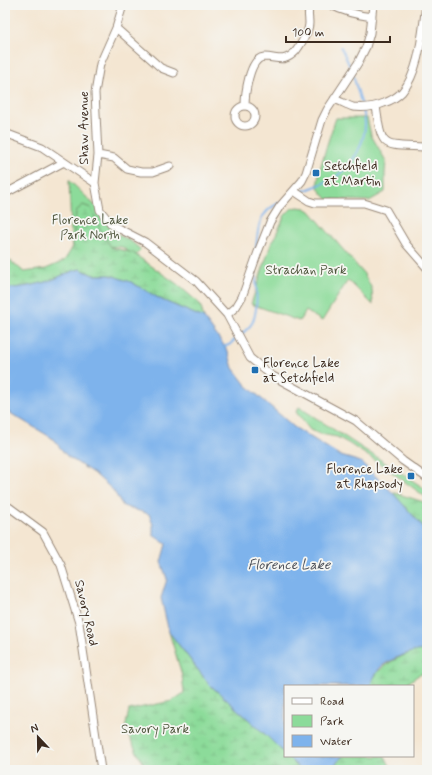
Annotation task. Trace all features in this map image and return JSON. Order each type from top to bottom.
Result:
[{"type":"street","name":"Shaw Avenue","points":[[123,5],[116,28],[100,64],[95,93],[98,155],[95,183],[100,210],[112,225],[145,242],[196,281],[228,315],[250,358],[265,371],[356,421],[403,461],[427,478]]},
{"type":"street","points":[[245,106],[245,95],[254,63],[265,57],[278,60],[283,59],[293,53],[308,32],[308,14],[310,5]]},
{"type":"street","points":[[331,5],[339,10],[372,17]]},
{"type":"street","points":[[228,315],[236,308],[242,297],[270,222],[280,206],[294,191],[306,173],[322,120],[364,51],[370,33],[373,5]]},
{"type":"street","points":[[334,99],[353,107],[376,106],[388,102],[401,93],[410,80],[417,58],[426,5]]},
{"type":"street","points":[[116,28],[161,68],[174,74]]},
{"type":"street","points":[[376,106],[380,132],[386,143],[392,145],[423,147]]},
{"type":"street","points":[[5,133],[42,147],[95,183]]},
{"type":"street","points":[[98,155],[114,158],[127,169],[141,172],[153,172],[170,166]]},
{"type":"street","points":[[8,192],[64,162]]},
{"type":"street","points":[[294,191],[309,201],[364,203],[386,210],[406,244],[427,268]]},
{"type":"street","name":"Savory Road","points":[[9,507],[43,532],[61,565],[79,623],[101,770]]},
{"type":"green space","points":[[336,118],[367,118],[371,135],[386,161],[385,192],[369,201],[327,199],[320,191],[318,186],[319,173]]},
{"type":"green space","name":"Florence Lake Park North","points":[[69,180],[118,228],[114,232],[132,242],[141,250],[135,256],[122,247],[105,246],[72,257]]},
{"type":"green space","points":[[83,205],[91,208],[101,231],[111,247],[133,253],[177,284],[200,304],[204,318],[162,300],[131,282],[110,275],[93,275],[80,269],[43,283],[23,287],[5,288],[5,256],[24,272],[46,269],[64,261],[73,247],[76,211]]},
{"type":"green space","name":"Strachan Park","points":[[292,208],[305,208],[310,211],[364,274],[372,289],[373,305],[348,280],[322,321],[306,311],[299,321],[251,304],[270,247],[285,215]]},
{"type":"green space","points":[[299,407],[427,490],[427,498],[382,465],[348,443],[337,437],[320,434],[310,430],[296,412]]},
{"type":"green space","points":[[392,492],[427,503],[427,531]]},
{"type":"green space","name":"Savory Park","points":[[169,632],[209,684],[267,736],[284,753],[284,757],[288,757],[301,770],[148,770],[125,729],[129,710],[172,701],[184,693],[182,675]]},
{"type":"green space","points":[[420,649],[427,650],[427,675],[420,674],[405,685],[370,685],[373,678],[378,672],[397,658]]},
{"type":"green space","points":[[342,757],[386,757],[392,770],[330,770]]},
{"type":"water","name":"Florence Lake","points":[[80,269],[93,275],[110,275],[131,282],[162,300],[204,318],[228,351],[233,368],[246,385],[294,427],[341,456],[361,462],[392,492],[427,531],[427,650],[410,653],[385,664],[378,671],[370,685],[284,685],[284,753],[209,684],[169,632],[161,598],[167,579],[161,562],[166,544],[153,535],[153,525],[149,514],[123,506],[113,490],[96,475],[67,456],[52,438],[5,410],[5,288],[23,287],[43,283]]},
{"type":"water","points":[[288,757],[342,757],[330,770],[301,770]]},
{"type":"waterway","points":[[341,47],[351,69]]},
{"type":"waterway","points":[[353,75],[362,106]]},
{"type":"waterway","points":[[301,192],[337,176],[350,163],[356,155],[363,137],[365,128],[363,110]]},
{"type":"waterway","points":[[256,248],[260,221],[267,211],[279,203]]},
{"type":"waterway","points":[[225,346],[229,345],[245,331],[253,321],[257,298],[255,268]]},
{"type":"place","name":"Setchfield at Martin","points":[[316,173]]},
{"type":"place","name":"Florence Lake at Setchfield","points":[[255,370]]},
{"type":"place","name":"Florence Lake at Rhapsody","points":[[411,476]]}]
